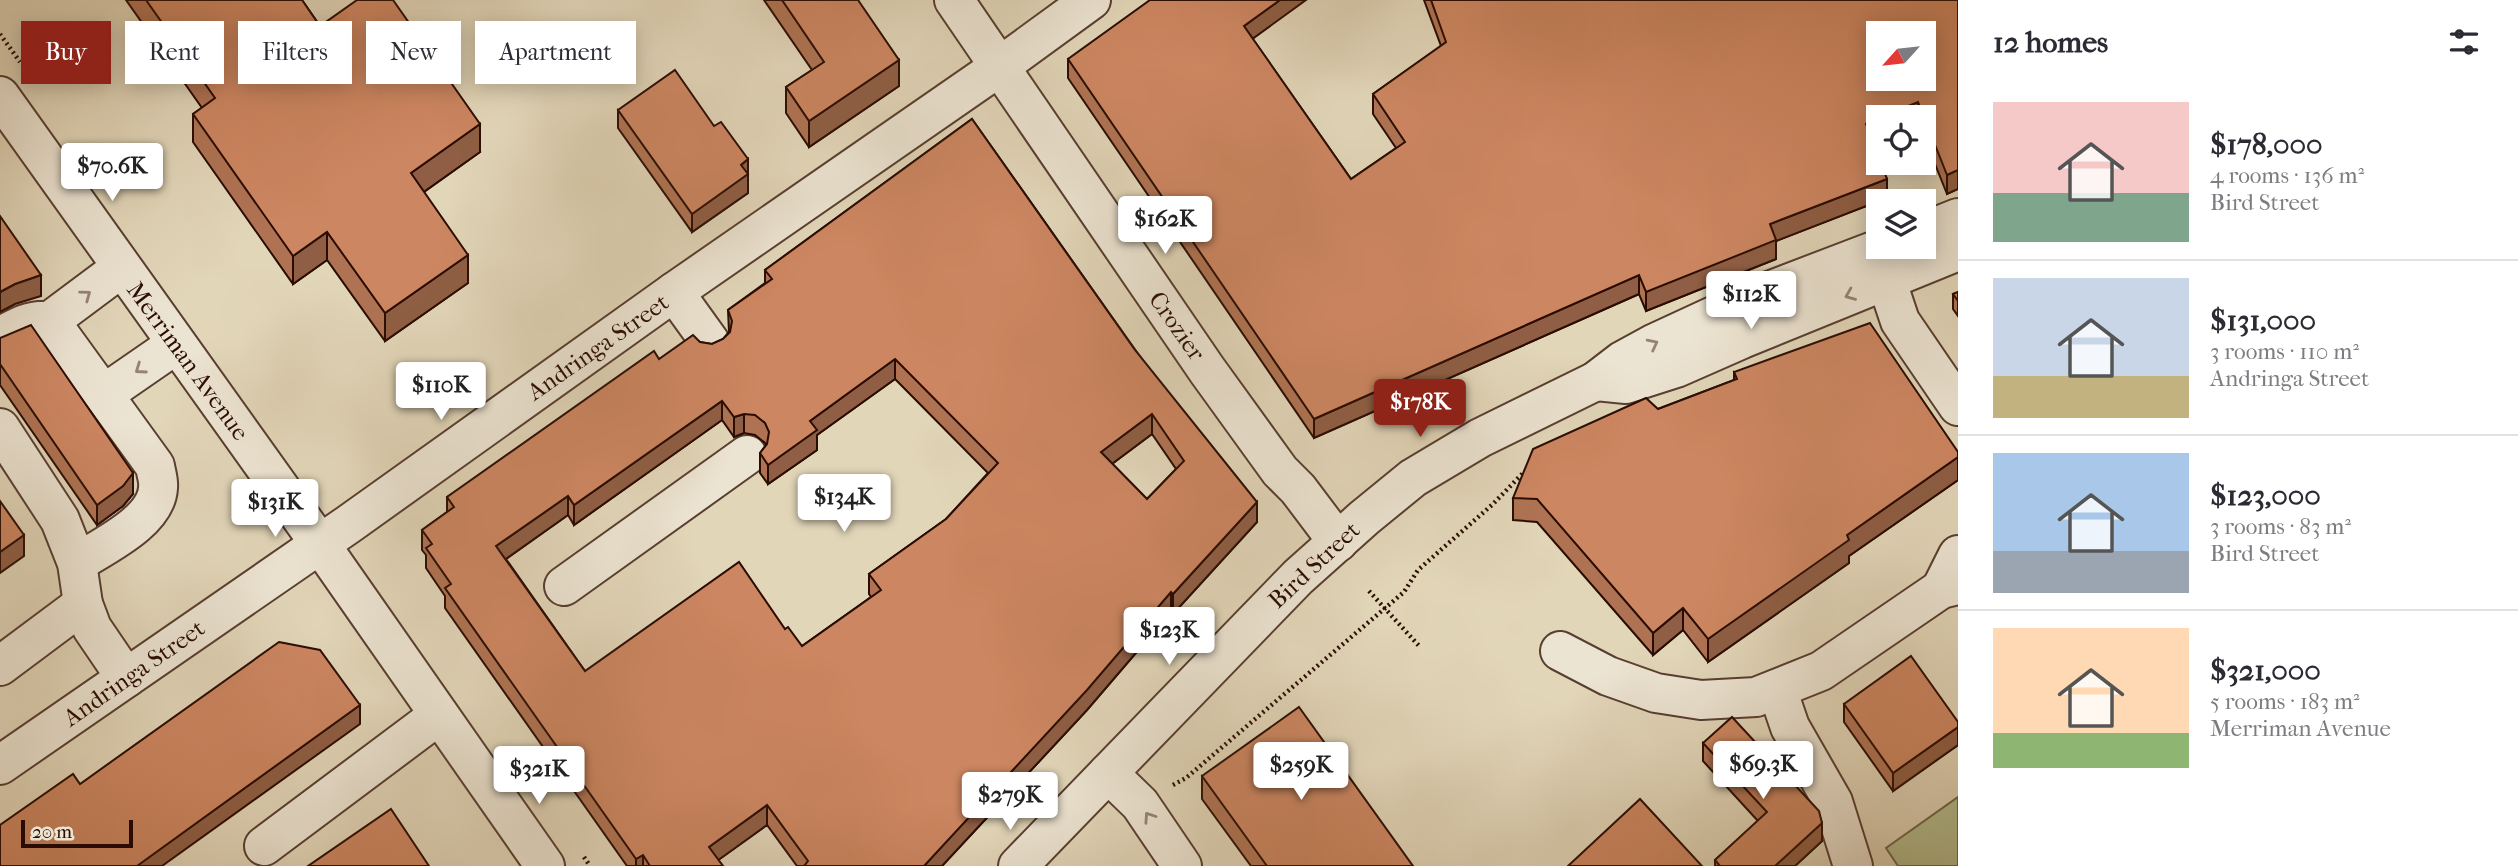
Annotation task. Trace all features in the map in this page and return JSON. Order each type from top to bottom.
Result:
[{"type":"street","name":"Crozier","points":[[954,0],[1207,370],[1280,471],[1298,489],[1338,542]]},
{"type":"street","name":"Andringa Street","points":[[0,765],[320,544],[1091,0]]},
{"type":"street","name":"Merriman Avenue","points":[[0,96],[320,544],[545,866]]},
{"type":"street","points":[[1936,227],[1958,218]]},
{"type":"street","name":"Bird Street","points":[[1936,253],[1958,251]]},
{"type":"street","points":[[1882,259],[1900,321],[1958,406]]},
{"type":"street","name":"Bird Street","points":[[1018,866],[1288,587],[1413,478],[1480,438],[1596,381],[1626,384],[1647,379],[1882,259]]},
{"type":"street","points":[[0,337],[22,323],[50,321],[121,268]]},
{"type":"street","points":[[674,292],[710,342]]},
{"type":"street","points":[[50,321],[155,466],[158,489],[151,510],[141,521],[77,562]]},
{"type":"street","points":[[104,394],[176,345]]},
{"type":"street","points":[[0,428],[60,520],[77,562],[83,604],[92,628],[126,678]]},
{"type":"street","points":[[564,586],[747,455]]},
{"type":"street","points":[[1560,651],[1608,677],[1656,692],[1701,700],[1756,697],[1821,671],[1949,587],[1958,555]]},
{"type":"street","points":[[0,666],[83,604]]},
{"type":"street","points":[[1777,688],[1790,727],[1833,802],[1853,866]]},
{"type":"street","points":[[264,846],[439,715]]},
{"type":"street","points":[[1108,774],[1140,804],[1178,864]]},
{"type":"path","points":[[1165,782],[1173,785],[1186,778],[1404,592],[1418,570],[1493,504],[1531,465]]},
{"type":"path","points":[[1369,591],[1420,647]]},
{"type":"green space","points":[[1958,797],[1958,866],[1898,866],[1886,848]]},
{"type":"building","points":[[146,0],[302,0],[317,21],[238,21],[238,84],[352,84],[352,21],[327,21],[357,0],[393,0],[408,21],[366,21],[366,84],[452,84],[480,124],[411,173],[468,255],[385,313],[327,232],[293,256],[193,114],[215,98],[205,84],[224,84],[224,21],[161,21]]},
{"type":"building","points":[[782,0],[858,0],[899,60],[809,121],[786,87],[824,62]]},
{"type":"building","points":[[1150,0],[1280,0],[1244,26],[1351,179],[1405,142],[1373,94],[1446,42],[1431,0],[1958,0],[1958,170],[1947,175],[1936,147],[1936,105],[1919,105],[1918,102],[1911,105],[1866,105],[1866,175],[1886,175],[1887,179],[1770,224],[1776,240],[1646,292],[1639,275],[1314,419],[1068,59]]},
{"type":"building","points":[[675,70],[714,126],[721,122],[748,159],[741,165],[748,174],[692,214],[618,110]]},
{"type":"building","points":[[972,119],[1135,350],[1257,502],[1173,594],[1171,592],[1087,690],[924,866],[804,866],[808,861],[767,805],[709,847],[723,866],[650,866],[643,855],[636,859],[445,588],[451,584],[426,548],[432,544],[422,530],[454,507],[447,497],[654,351],[659,359],[693,335],[700,342],[712,344],[723,339],[730,332],[732,321],[728,310],[772,279],[765,270]],"holes":[[[895,359],[998,463],[946,519],[869,574],[881,590],[802,646],[788,627],[785,629],[739,562],[585,671],[496,546],[568,496],[574,505],[722,401],[734,417],[755,415],[765,423],[769,432],[767,444],[760,453],[768,465],[817,430],[810,421]],[[1152,414],[1184,461],[1147,499],[1101,452]]]},
{"type":"building","points":[[0,216],[41,275],[0,292]]},
{"type":"building","points":[[1870,323],[1958,452],[1958,457],[1847,535],[1849,540],[1708,639],[1683,608],[1653,633],[1537,499],[1513,498],[1533,449],[1646,398],[1658,409],[1737,379],[1734,372]]},
{"type":"building","points":[[31,325],[133,473],[123,486],[97,505],[0,364],[0,338]]},
{"type":"building","points":[[0,501],[24,535],[0,552]]},
{"type":"building","points":[[279,642],[320,650],[360,705],[137,866],[0,866],[0,825],[73,774],[80,784]]},
{"type":"building","points":[[1911,656],[1958,722],[1958,727],[1893,773],[1844,704]]},
{"type":"building","points":[[1299,707],[1413,866],[1267,866],[1202,776]]},
{"type":"building","points":[[1732,717],[1819,811],[1822,823],[1775,866],[1720,866],[1715,860],[1767,812],[1703,743]]},
{"type":"building","points":[[1640,799],[1702,866],[1568,866]]},
{"type":"building","points":[[391,809],[429,866],[308,866]]}]
